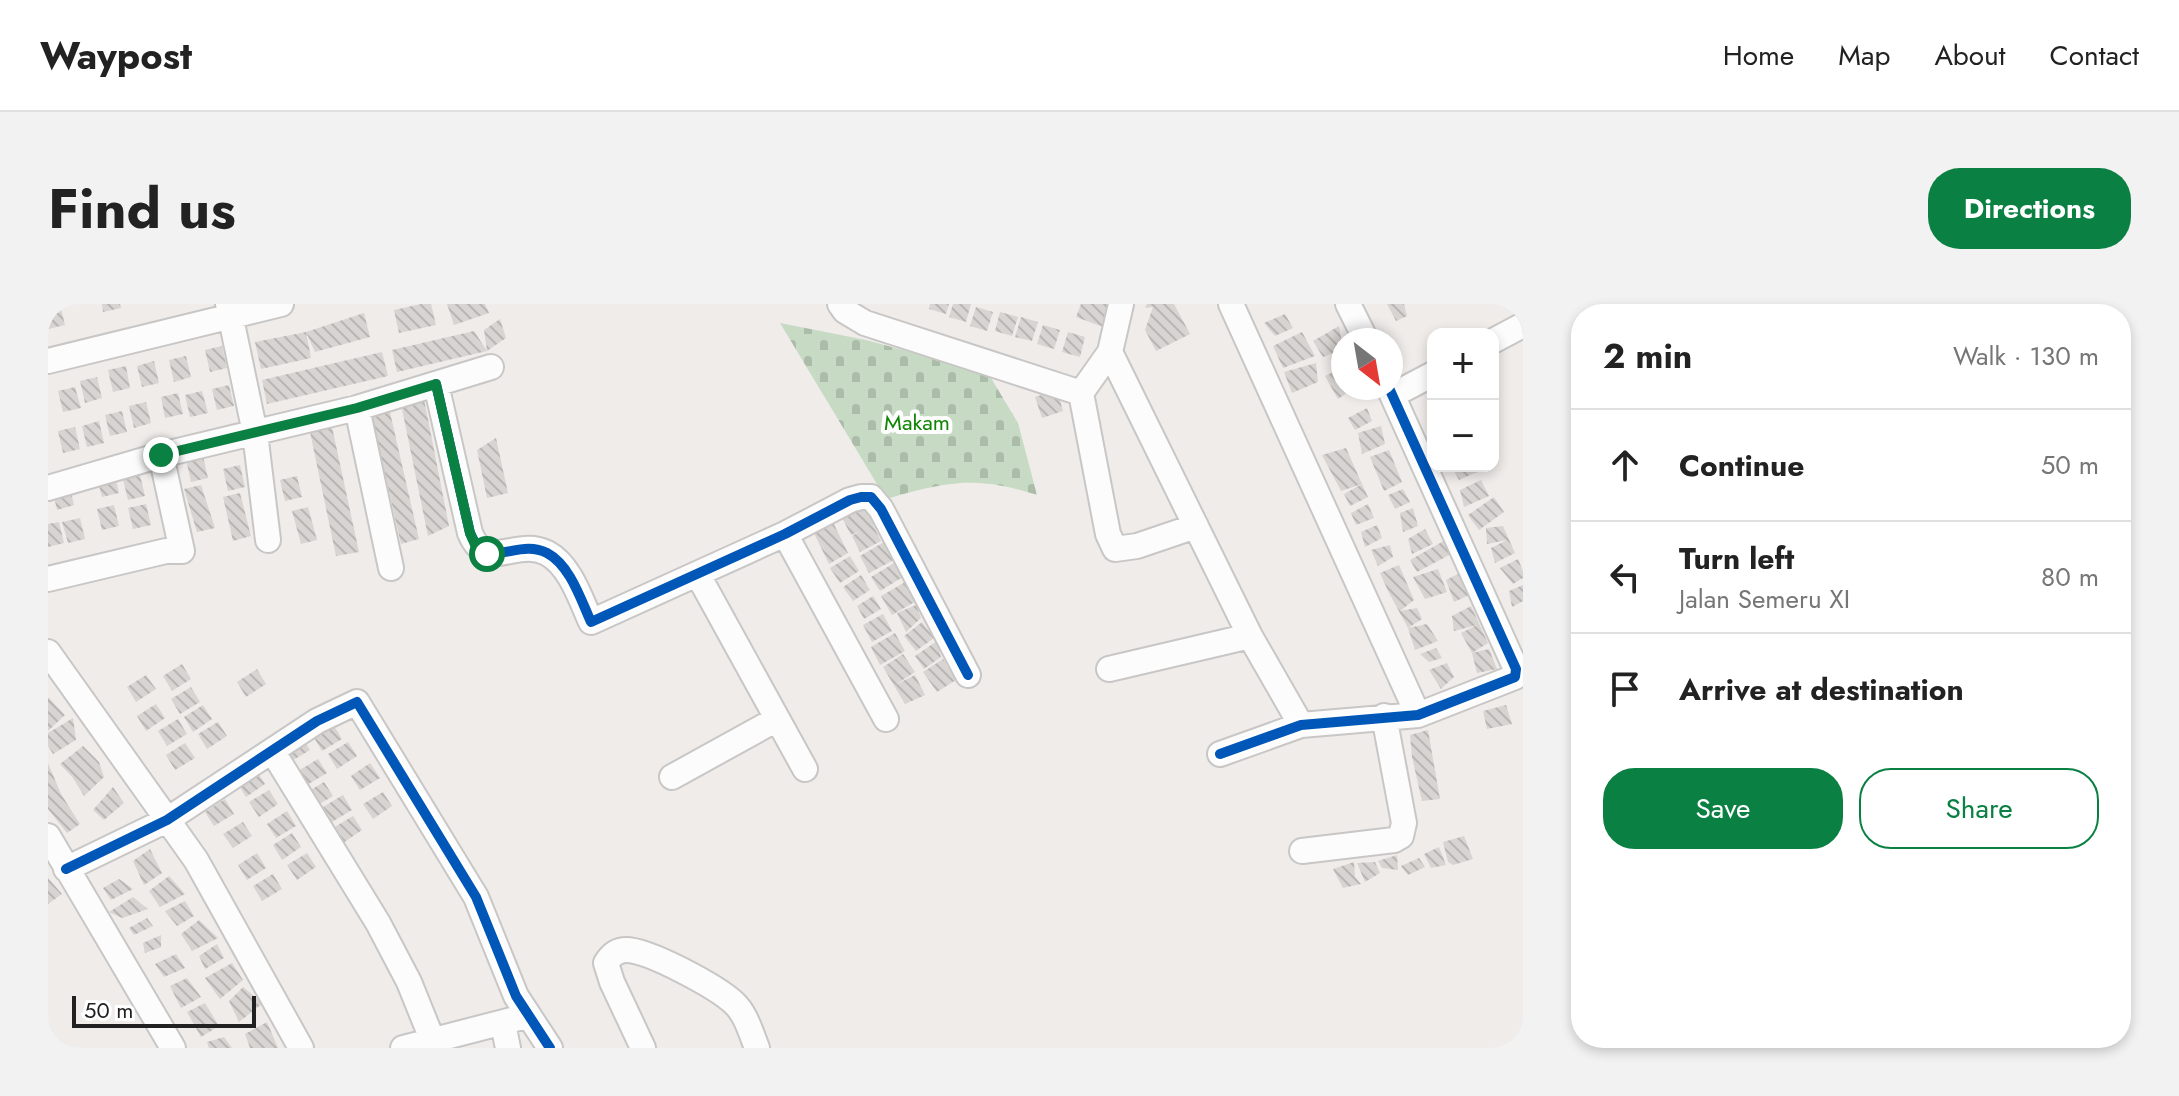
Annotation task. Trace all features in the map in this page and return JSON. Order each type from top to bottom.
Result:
[{"type":"street","points":[[48,361],[229,310],[281,304]]},
{"type":"street","points":[[840,304],[845,311],[865,323],[1081,393]]},
{"type":"street","points":[[1121,304],[1110,352],[1081,393],[1108,534],[1115,549],[1137,546],[1196,526]]},
{"type":"street","points":[[1231,304],[1418,715]]},
{"type":"street","points":[[1348,304],[1360,328]]},
{"type":"street","points":[[229,310],[255,433],[268,540]]},
{"type":"street","points":[[1499,338],[1523,325]]},
{"type":"street","points":[[1110,352],[1250,636],[1301,725]]},
{"type":"street","points":[[48,488],[161,455],[357,408],[491,367]]},
{"type":"street","points":[[1403,387],[1427,377]]},
{"type":"street","points":[[436,384],[470,533],[476,547],[487,554],[527,548],[546,553],[565,572],[591,622],[698,575],[850,500],[871,497],[881,509],[968,675]]},
{"type":"street","points":[[1220,754],[1301,725],[1418,715],[1515,677],[1516,669],[1395,400]]},
{"type":"street","points":[[357,408],[391,568]]},
{"type":"street","points":[[48,579],[166,551],[182,551],[161,455]]},
{"type":"street","points":[[785,534],[886,719]]},
{"type":"street","points":[[698,575],[805,769]]},
{"type":"street","points":[[1109,669],[1250,636]]},
{"type":"street","points":[[48,652],[196,860],[301,1048]]},
{"type":"street","points":[[66,869],[167,820],[317,721],[357,702],[476,897],[516,996],[550,1048]]},
{"type":"street","points":[[1302,851],[1394,840],[1401,836],[1404,823],[1384,716]]},
{"type":"street","points":[[672,777],[777,719]]},
{"type":"street","points":[[273,752],[378,923],[409,982],[432,1039]]},
{"type":"street","points":[[48,836],[173,1048]]},
{"type":"street","points":[[643,1048],[606,963],[612,954],[625,950],[669,965],[715,989],[736,1005],[749,1026],[757,1048]]},
{"type":"street","points":[[403,1048],[527,1016]]},
{"type":"street","points":[[503,1024],[508,1048]]},
{"type":"green space","name":"Makam","points":[[780,323],[866,340],[988,373],[1018,423],[1037,495],[995,485],[961,483],[926,488],[886,499]]},
{"type":"building","points":[[60,304],[65,325],[48,329],[48,306]]},
{"type":"building","points":[[102,304],[120,304],[121,308],[103,312]]},
{"type":"building","points":[[431,304],[436,325],[399,333],[394,310]]},
{"type":"building","points":[[447,304],[485,304],[489,313],[454,325]]},
{"type":"building","points":[[930,304],[949,304],[946,314],[929,309]]},
{"type":"building","points":[[953,304],[971,304],[966,322],[949,317]]},
{"type":"building","points":[[1081,304],[1118,304],[1109,329],[1076,317]]},
{"type":"building","points":[[1147,304],[1174,304],[1190,334],[1156,351],[1145,330],[1153,307],[1145,308]]},
{"type":"building","points":[[1387,304],[1404,304],[1407,316],[1396,321]]},
{"type":"building","points":[[976,307],[993,312],[987,331],[970,326]]},
{"type":"building","points":[[1000,312],[1018,317],[1012,336],[995,331]]},
{"type":"building","points":[[364,313],[370,337],[315,352],[306,332]]},
{"type":"building","points":[[1285,314],[1293,328],[1275,336],[1264,323]]},
{"type":"building","points":[[1021,317],[1038,322],[1032,341],[1015,337]]},
{"type":"building","points":[[500,319],[506,338],[487,351],[484,330]]},
{"type":"building","points":[[1043,325],[1060,330],[1054,349],[1037,344]]},
{"type":"building","points":[[474,331],[487,351],[397,372],[392,350]]},
{"type":"building","points":[[1331,331],[1331,354],[1323,357],[1313,341]]},
{"type":"building","points":[[306,332],[311,358],[261,369],[255,342]]},
{"type":"building","points":[[1068,332],[1085,337],[1080,357],[1062,352]]},
{"type":"building","points":[[1302,332],[1315,356],[1283,368],[1273,346]]},
{"type":"building","points":[[222,346],[227,368],[210,372],[205,350]]},
{"type":"building","points":[[382,352],[388,376],[267,404],[262,380]]},
{"type":"building","points":[[186,356],[191,377],[174,382],[169,360]]},
{"type":"building","points":[[154,361],[159,383],[142,387],[137,366]]},
{"type":"building","points":[[1316,363],[1318,382],[1292,393],[1284,372]]},
{"type":"building","points":[[126,366],[130,388],[113,392],[108,370]]},
{"type":"building","points":[[1331,373],[1331,387],[1325,376]]},
{"type":"building","points":[[97,377],[102,398],[85,403],[80,381]]},
{"type":"building","points":[[229,385],[234,406],[217,410],[212,389]]},
{"type":"building","points":[[75,387],[81,408],[63,412],[58,391]]},
{"type":"building","points":[[1057,390],[1063,411],[1042,418],[1035,397]]},
{"type":"building","points":[[202,391],[208,413],[190,417],[185,395]]},
{"type":"building","points":[[178,393],[183,414],[165,418],[161,397]]},
{"type":"building","points":[[424,399],[449,526],[428,536],[401,404]]},
{"type":"building","points":[[146,402],[151,423],[134,428],[129,406]]},
{"type":"building","points":[[389,408],[419,539],[401,544],[371,412]]},
{"type":"building","points":[[1367,408],[1372,421],[1355,430],[1348,418]]},
{"type":"building","points":[[122,411],[127,432],[110,436],[105,415]]},
{"type":"building","points":[[99,421],[104,443],[87,447],[82,426]]},
{"type":"building","points":[[1381,426],[1385,444],[1362,454],[1358,433]]},
{"type":"building","points":[[75,427],[80,449],[63,453],[58,431]]},
{"type":"building","points":[[332,427],[359,552],[336,556],[310,432]]},
{"type":"building","points":[[496,438],[508,493],[487,498],[477,450]]},
{"type":"building","points":[[1346,448],[1362,484],[1341,491],[1322,455]]},
{"type":"building","points":[[1389,450],[1402,482],[1384,491],[1370,457]]},
{"type":"building","points":[[203,456],[208,478],[191,482],[186,460]]},
{"type":"building","points":[[240,465],[245,487],[228,491],[223,469]]},
{"type":"building","points":[[114,471],[119,493],[102,497],[96,475]]},
{"type":"building","points":[[1455,472],[1477,472],[1459,480]]},
{"type":"building","points":[[140,475],[145,496],[128,500],[123,479]]},
{"type":"building","points":[[297,476],[302,497],[285,501],[280,480]]},
{"type":"building","points":[[1481,480],[1489,496],[1464,507],[1460,490]]},
{"type":"building","points":[[69,484],[74,505],[57,510],[52,488]]},
{"type":"building","points":[[1362,484],[1368,497],[1350,506],[1344,494]]},
{"type":"building","points":[[201,485],[215,528],[197,532],[184,489]]},
{"type":"building","points":[[1403,489],[1410,502],[1395,509],[1388,495]]},
{"type":"building","points":[[240,493],[251,536],[233,541],[223,497]]},
{"type":"building","points":[[1494,497],[1504,512],[1479,530],[1468,515]]},
{"type":"building","points":[[146,504],[151,525],[133,529],[128,508]]},
{"type":"building","points":[[1368,504],[1374,518],[1356,525],[1351,513]]},
{"type":"building","points":[[114,505],[119,526],[102,530],[97,509]]},
{"type":"building","points":[[308,507],[317,540],[301,544],[292,511]]},
{"type":"building","points":[[868,507],[881,541],[860,552],[852,536],[860,531],[851,535],[840,514]]},
{"type":"building","points":[[1413,508],[1418,526],[1403,532],[1400,513]]},
{"type":"building","points":[[830,516],[848,553],[829,564],[811,527]]},
{"type":"building","points":[[80,518],[85,539],[68,543],[62,522]]},
{"type":"building","points":[[59,522],[64,543],[48,547],[48,524]]},
{"type":"building","points":[[1377,525],[1382,538],[1365,547],[1361,532]]},
{"type":"building","points":[[1503,526],[1515,553],[1495,563],[1491,548],[1507,540],[1487,544],[1486,528]]},
{"type":"building","points":[[1425,529],[1433,544],[1412,554],[1408,539]]},
{"type":"building","points":[[1449,538],[1457,551],[1417,572],[1410,560]]},
{"type":"building","points":[[884,542],[894,560],[869,573],[860,556]]},
{"type":"building","points":[[1390,545],[1393,557],[1378,566],[1371,550]]},
{"type":"building","points":[[850,556],[859,571],[840,583],[830,568]]},
{"type":"building","points":[[1518,559],[1523,578],[1513,584],[1500,568]]},
{"type":"building","points":[[894,563],[903,577],[880,591],[871,577]]},
{"type":"building","points":[[1399,565],[1414,600],[1400,611],[1417,608],[1422,619],[1408,628],[1380,573]]},
{"type":"building","points":[[1438,569],[1447,592],[1425,599],[1413,577]]},
{"type":"building","points":[[1462,572],[1474,593],[1454,602],[1446,580]]},
{"type":"building","points":[[861,575],[870,590],[853,601],[843,587]]},
{"type":"building","points":[[907,581],[918,600],[892,615],[881,596]]},
{"type":"building","points":[[1523,585],[1523,601],[1512,607],[1509,591]]},
{"type":"building","points":[[873,596],[881,609],[864,619],[857,606]]},
{"type":"building","points":[[916,605],[921,618],[906,632],[897,613]]},
{"type":"building","points":[[1471,606],[1488,643],[1472,653],[1461,633],[1477,625],[1454,631],[1452,616]]},
{"type":"building","points":[[883,614],[892,631],[872,642],[863,625]]},
{"type":"building","points":[[922,622],[934,638],[916,651],[904,636]]},
{"type":"building","points":[[1427,624],[1438,641],[1415,650],[1408,628]]},
{"type":"building","points":[[895,633],[905,651],[880,665],[871,647]]},
{"type":"building","points":[[937,641],[941,657],[924,669],[915,656]]},
{"type":"building","points":[[1436,648],[1442,658],[1429,662],[1420,654]]},
{"type":"building","points":[[1489,649],[1497,669],[1477,673],[1472,653]]},
{"type":"building","points":[[903,654],[915,672],[895,685],[915,675],[925,695],[905,704],[883,667]]},
{"type":"building","points":[[943,659],[956,680],[937,692],[923,672]]},
{"type":"building","points":[[1447,663],[1454,677],[1441,689],[1429,670]]},
{"type":"building","points":[[182,664],[191,679],[172,691],[163,676]]},
{"type":"building","points":[[257,669],[266,684],[246,697],[237,682]]},
{"type":"building","points":[[146,675],[156,689],[136,702],[127,687]]},
{"type":"building","points":[[191,687],[200,702],[180,714],[171,699]]},
{"type":"building","points":[[48,697],[65,715],[48,731]]},
{"type":"building","points":[[156,704],[165,718],[146,731],[137,716]]},
{"type":"building","points":[[203,705],[212,719],[193,732],[184,717]]},
{"type":"building","points":[[1506,705],[1512,724],[1487,729],[1483,711]]},
{"type":"building","points":[[73,718],[76,740],[53,754],[48,746],[48,733]]},
{"type":"building","points":[[178,719],[187,734],[167,746],[158,731]]},
{"type":"building","points":[[218,722],[227,736],[207,749],[198,734]]},
{"type":"building","points":[[333,724],[342,739],[322,751],[313,736]]},
{"type":"building","points":[[1428,730],[1440,799],[1422,801],[1410,735]]},
{"type":"building","points":[[301,735],[310,750],[290,762],[281,748]]},
{"type":"building","points":[[348,742],[357,756],[337,769],[328,754]]},
{"type":"building","points":[[185,743],[195,758],[175,770],[166,755]]},
{"type":"building","points":[[83,746],[99,762],[104,777],[84,796],[60,764]]},
{"type":"building","points":[[318,759],[327,773],[307,785],[298,771]]},
{"type":"building","points":[[48,763],[61,794],[80,824],[67,833],[48,809]]},
{"type":"building","points":[[370,763],[380,778],[360,790],[351,776]]},
{"type":"building","points":[[256,770],[265,784],[246,797],[237,782]]},
{"type":"building","points":[[324,782],[333,796],[313,808],[304,794]]},
{"type":"building","points":[[113,787],[124,803],[104,820],[93,810]]},
{"type":"building","points":[[269,790],[278,804],[259,817],[249,802]]},
{"type":"building","points":[[383,792],[392,806],[373,819],[363,804]]},
{"type":"building","points":[[343,795],[352,810],[332,822],[323,807]]},
{"type":"building","points":[[225,799],[234,814],[214,826],[205,812]]},
{"type":"building","points":[[287,811],[296,826],[276,838],[267,824]]},
{"type":"building","points":[[353,816],[362,830],[343,843],[333,828]]},
{"type":"building","points":[[243,822],[252,836],[233,848],[223,834]]},
{"type":"building","points":[[292,833],[301,847],[282,860],[273,845]]},
{"type":"building","points":[[1464,836],[1473,859],[1453,865],[1448,862],[1443,842]]},
{"type":"building","points":[[1439,847],[1446,865],[1431,868],[1424,854]]},
{"type":"building","points":[[150,849],[162,873],[144,885],[133,861]]},
{"type":"building","points":[[257,853],[266,868],[247,880],[238,865]]},
{"type":"building","points":[[307,853],[316,867],[297,880],[287,865]]},
{"type":"building","points":[[1397,855],[1398,870],[1382,868],[1378,861]]},
{"type":"building","points":[[1419,858],[1425,867],[1408,875],[1401,866]]},
{"type":"building","points":[[1354,862],[1355,877],[1361,884],[1343,888],[1333,869]]},
{"type":"building","points":[[1375,862],[1380,873],[1365,882],[1357,863]]},
{"type":"building","points":[[273,874],[282,889],[262,901],[253,886]]},
{"type":"building","points":[[169,876],[185,894],[160,907],[149,891]]},
{"type":"building","points":[[48,878],[62,894],[48,904]]},
{"type":"building","points":[[119,879],[133,889],[111,900],[103,888]]},
{"type":"building","points":[[133,897],[148,909],[122,918],[109,912]]},
{"type":"building","points":[[185,901],[194,916],[177,926],[165,911]]},
{"type":"building","points":[[147,918],[153,926],[134,935],[129,928]]},
{"type":"building","points":[[199,920],[218,938],[192,951],[181,934]]},
{"type":"building","points":[[161,935],[161,947],[145,953],[143,943]]},
{"type":"building","points":[[217,944],[224,958],[205,969],[199,956]]},
{"type":"building","points":[[176,954],[185,968],[164,977],[155,964]]},
{"type":"building","points":[[232,963],[243,980],[220,999],[205,978]]},
{"type":"building","points":[[187,978],[201,997],[181,1008],[170,986]]},
{"type":"building","points":[[243,987],[263,1003],[239,1022],[229,1001]]},
{"type":"building","points":[[205,1003],[219,1026],[201,1037],[187,1012]]},
{"type":"building","points":[[267,1022],[278,1048],[250,1048],[245,1034]]},
{"type":"building","points":[[224,1037],[232,1048],[209,1048],[207,1042]]},
{"type":"cycle path","points":[[436,384],[470,533],[477,545],[494,553],[524,549],[547,553],[568,574],[591,622],[785,534],[850,500],[871,497],[881,509],[968,675]]},
{"type":"cycle path","points":[[1220,754],[1301,725],[1418,715],[1515,677],[1516,669],[1394,400]]},
{"type":"cycle path","points":[[66,869],[167,820],[317,721],[357,702],[476,897],[516,996],[550,1048]]},
{"type":"route","points":[[161,455],[357,408],[436,384],[470,533],[476,547],[487,554]]}]
